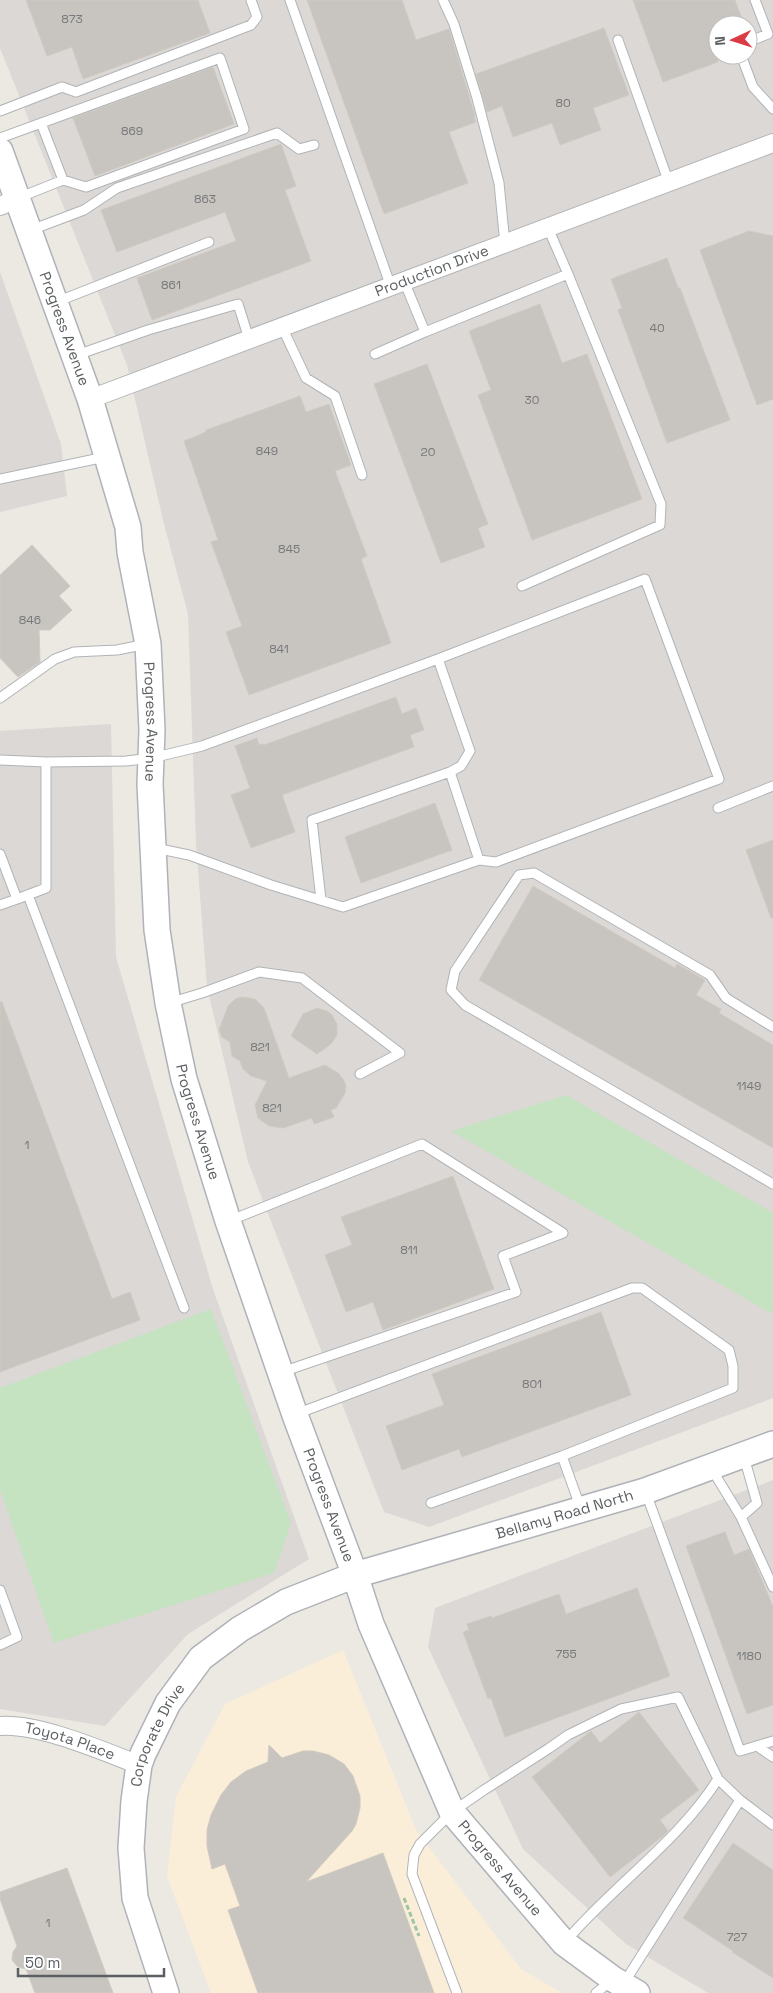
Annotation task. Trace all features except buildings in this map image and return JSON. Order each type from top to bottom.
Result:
[{"type":"main road","name":"Progress Avenue","points":[[0,151],[9,202],[29,231],[55,302],[90,398],[128,527],[130,552],[148,644],[152,758],[150,784],[157,930],[168,1003],[184,1079],[228,1221],[280,1373],[355,1575],[371,1624],[452,1812],[564,1943],[617,1988]]},
{"type":"main road","name":"Bellamy Road North","points":[[355,1575],[645,1491],[773,1444]]},
{"type":"main road","name":"Corporate Drive","points":[[166,1993],[135,1898],[131,1848],[134,1801],[139,1766],[143,1754],[168,1703],[201,1658],[240,1629],[286,1602],[355,1575]]},
{"type":"street","name":"Production Drive","points":[[90,398],[773,143]]},
{"type":"street","name":"Toyota Place","points":[[0,1726],[12,1725],[33,1729],[97,1749],[139,1766]]},
{"type":"lane","points":[[0,111],[62,87],[76,92],[251,25],[257,17],[251,0]]},
{"type":"lane","points":[[290,0],[398,284],[425,332]]},
{"type":"lane","points":[[443,0],[454,24],[477,98],[499,183],[506,244]]},
{"type":"lane","points":[[755,0],[768,34],[758,38]]},
{"type":"lane","points":[[618,40],[669,183]]},
{"type":"lane","points":[[0,138],[220,58],[244,128],[86,187],[63,180],[9,202]]},
{"type":"lane","points":[[745,65],[753,88],[773,109]]},
{"type":"lane","points":[[41,123],[63,180]]},
{"type":"lane","points":[[29,231],[84,210],[117,188],[277,133],[299,148],[314,145]]},
{"type":"lane","points":[[522,586],[660,525],[661,504],[548,228]]},
{"type":"lane","points":[[55,302],[209,242]]},
{"type":"lane","points":[[375,354],[568,274]]},
{"type":"lane","points":[[74,356],[148,330],[238,304],[250,339]]},
{"type":"lane","points":[[282,327],[306,378],[335,396],[362,475]]},
{"type":"lane","points":[[0,479],[107,457]]},
{"type":"lane","points":[[0,760],[46,762],[126,761],[152,758],[202,746],[438,659],[645,579],[719,779],[496,862],[479,860],[343,907],[271,886],[189,855],[152,847]]},
{"type":"lane","points":[[0,698],[55,659],[74,652],[117,650],[148,644]]},
{"type":"lane","points":[[321,900],[312,820],[450,772],[460,766],[470,751],[438,659]]},
{"type":"lane","points":[[0,905],[46,888],[46,762]]},
{"type":"lane","points":[[450,772],[479,860]]},
{"type":"lane","points":[[718,808],[773,786]]},
{"type":"lane","points":[[0,854],[16,899]]},
{"type":"lane","points":[[773,1028],[726,998],[710,975],[534,873],[519,875],[455,971],[451,990],[465,1005],[773,1184]]},
{"type":"lane","points":[[28,895],[184,1308]]},
{"type":"lane","points":[[168,1003],[259,972],[302,978],[400,1053],[360,1074]]},
{"type":"lane","points":[[228,1221],[422,1144],[563,1233],[503,1256],[516,1292],[280,1373]]},
{"type":"lane","points":[[295,1415],[632,1288],[642,1288],[728,1350],[733,1366],[733,1388],[562,1456],[431,1502]]},
{"type":"lane","points":[[562,1456],[581,1509]]},
{"type":"lane","points":[[742,1517],[758,1503],[743,1456]]},
{"type":"lane","points":[[711,1467],[742,1517],[773,1587]]},
{"type":"lane","points":[[645,1491],[740,1751],[773,1741]]},
{"type":"lane","points":[[0,1590],[17,1637],[0,1645]]},
{"type":"lane","points":[[457,1993],[412,1874],[414,1855],[420,1844],[452,1812],[568,1734],[621,1709],[678,1697],[718,1779],[740,1800],[773,1825]]},
{"type":"lane","points":[[757,1746],[773,1757]]},
{"type":"lane","points":[[564,1943],[588,1915],[671,1839],[709,1793],[718,1779]]},
{"type":"lane","points":[[617,1988],[719,1836],[740,1800]]},
{"type":"shaded area","points":[[0,0],[773,0],[773,1398],[429,1527],[384,1512],[248,1162],[207,987],[196,843],[188,614],[164,524],[127,365],[0,48]]},
{"type":"shaded area","points":[[0,272],[61,444],[67,496],[0,512]]},
{"type":"shaded area","points":[[111,724],[116,957],[213,1289],[309,1559],[188,1634],[105,1726],[0,1709],[0,731]]},
{"type":"shaded area","points":[[773,1480],[773,1993],[708,1993],[626,1944],[523,1849],[428,1647],[435,1608]]},
{"type":"shaded area","points":[[343,1650],[416,1830],[521,1969],[562,1993],[211,1993],[167,1876],[176,1797],[225,1704]]},
{"type":"green space","points":[[566,1095],[773,1213],[773,1314],[451,1131]]},
{"type":"green space","points":[[211,1309],[291,1523],[274,1573],[54,1643],[0,1490],[0,1388]]}]
